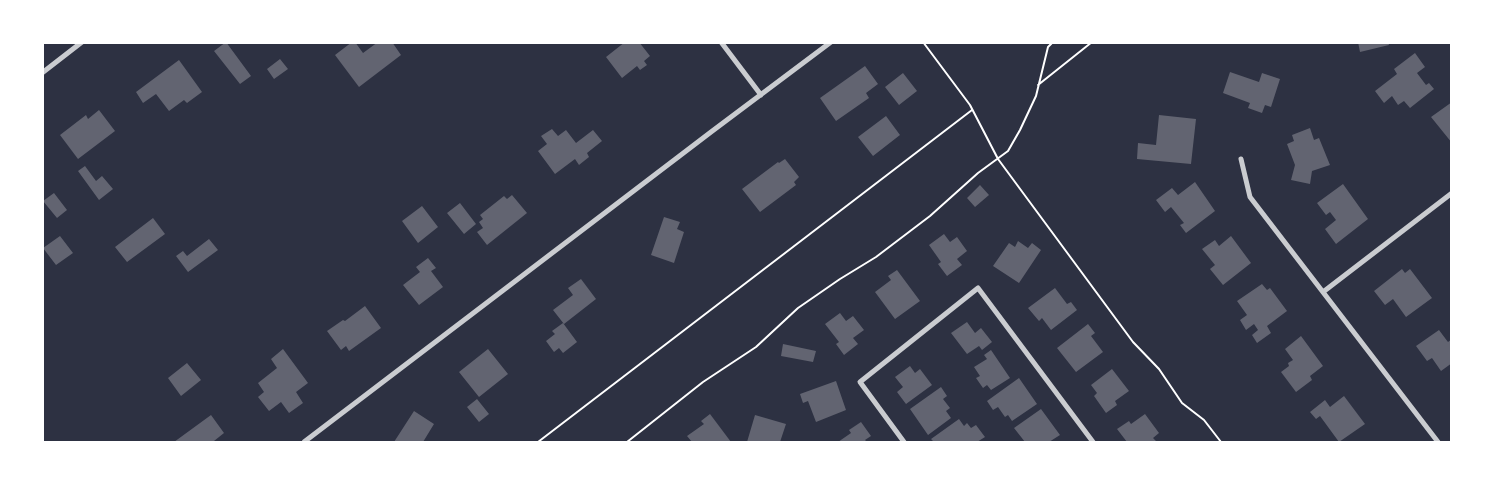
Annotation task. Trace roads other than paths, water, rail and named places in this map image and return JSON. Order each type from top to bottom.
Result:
[{"type":"street","points":[[42,73],[82,42]]},
{"type":"street","points":[[721,42],[761,95]]},
{"type":"street","points":[[304,442],[831,42]]},
{"type":"street","points":[[1241,159],[1250,197],[1438,442]]},
{"type":"street","points":[[1323,292],[1452,193]]},
{"type":"street","points":[[904,442],[860,382],[978,288],[1093,442]]}]
